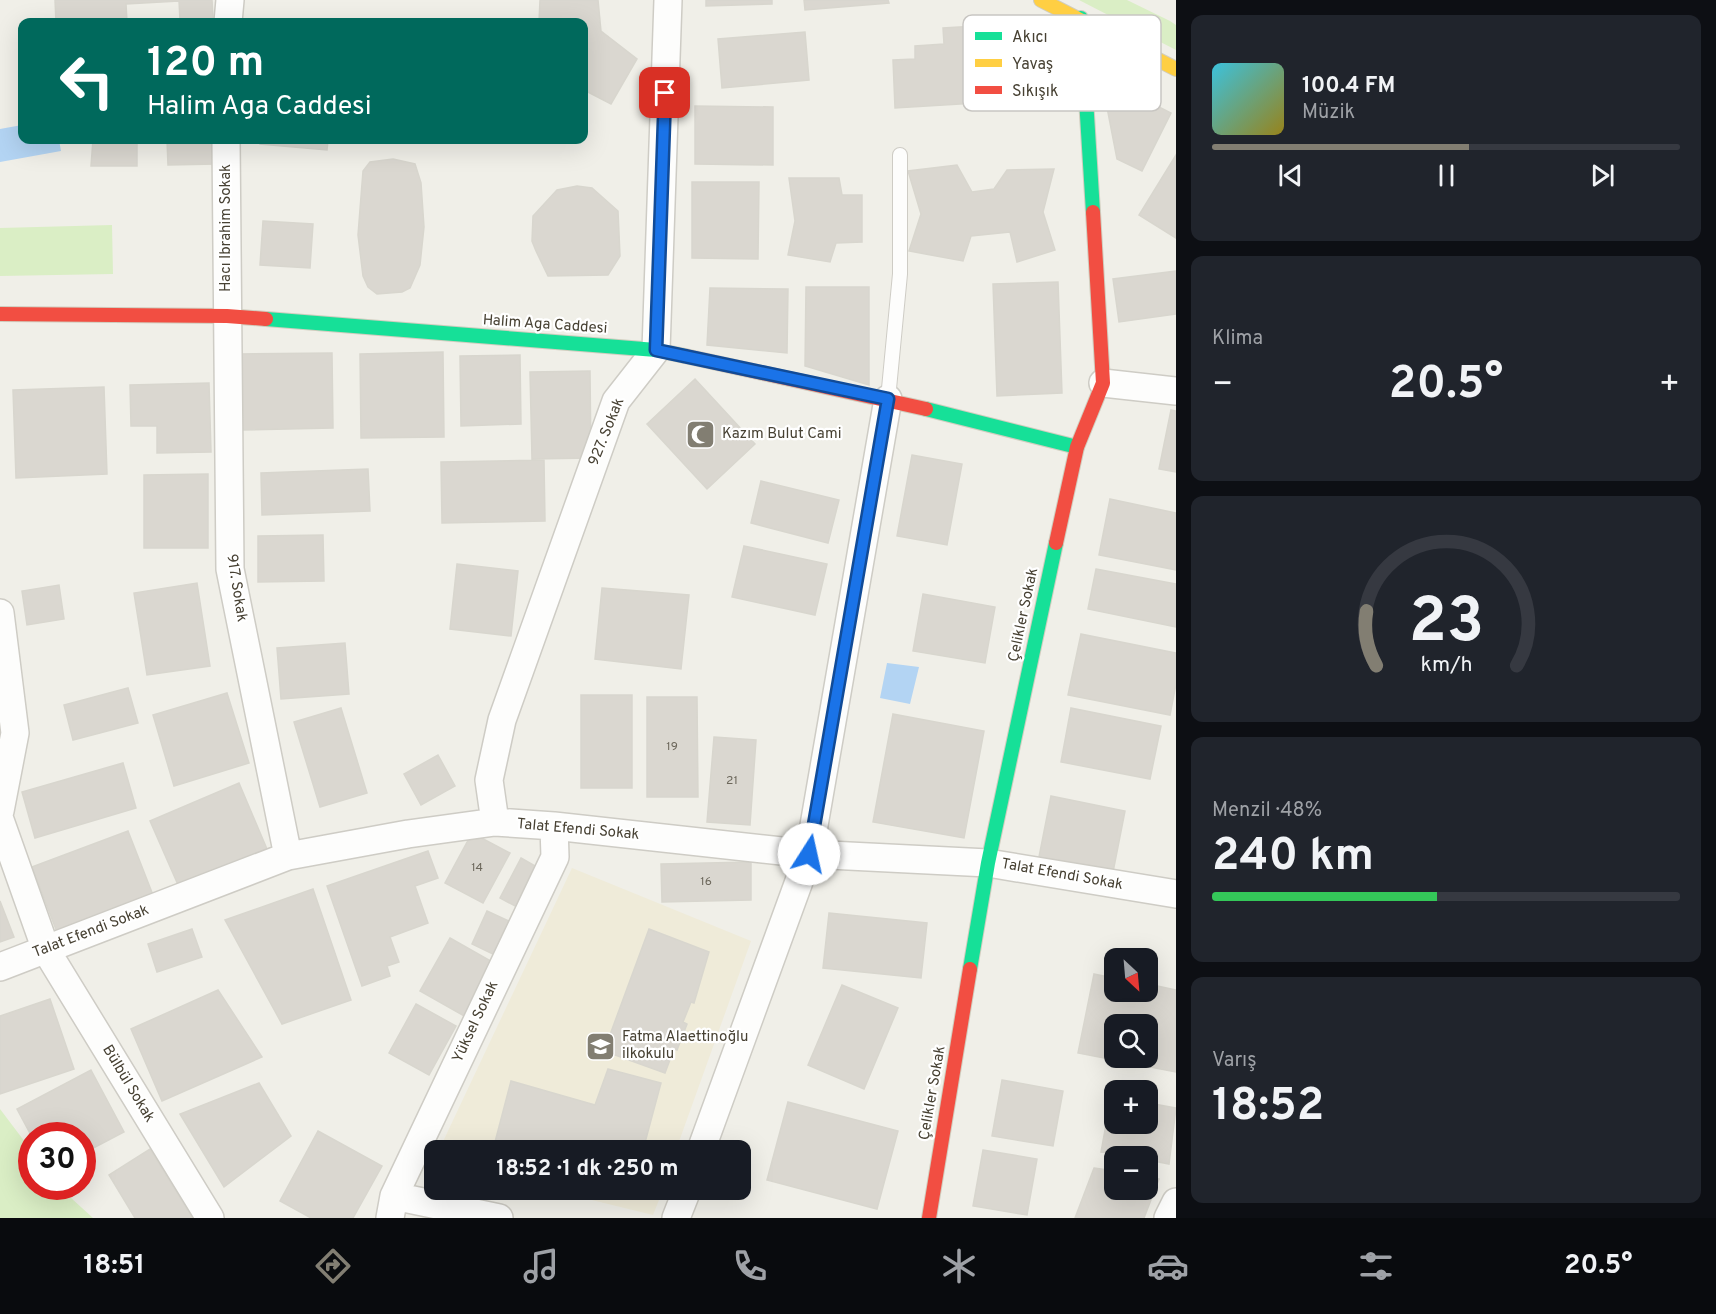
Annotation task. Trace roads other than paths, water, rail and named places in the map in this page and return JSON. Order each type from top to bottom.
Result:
[{"type":"street","points":[[228,18],[230,0]]},
{"type":"street","points":[[656,350],[668,0]]},
{"type":"street","points":[[1041,0],[1074,15]]},
{"type":"street","points":[[1161,61],[1176,69]]},
{"type":"street","name":"Çelikler Sokak","points":[[929,1218],[988,863],[1077,447],[1103,382],[1087,111]]},
{"type":"street","name":"Hacı Ibrahim Sokak","points":[[226,144],[227,316]]},
{"type":"street","name":"Halim Aga Caddesi","points":[[0,314],[227,316],[656,350],[888,399],[1077,447]]},
{"type":"street","name":"917. Sokak","points":[[227,316],[230,569],[288,856]]},
{"type":"street","name":"927. Sokak","points":[[495,822],[489,780],[502,720],[616,401],[656,350]]},
{"type":"street","points":[[1103,382],[1176,391]]},
{"type":"street","points":[[705,1140],[809,854],[888,399]]},
{"type":"street","points":[[0,613],[15,733],[5,767],[0,811]]},
{"type":"street","name":"Bülbül Sokak","points":[[0,820],[46,950],[210,1218]]},
{"type":"street","name":"Talat Efendi Sokak","points":[[0,967],[288,856],[408,834],[495,822],[554,826],[809,854],[988,863],[1176,894]]},
{"type":"street","name":"Yüksel Sokak","points":[[392,1207],[555,857],[554,826]]},
{"type":"street","points":[[676,1218],[683,1200]]},
{"type":"street","points":[[1168,1218],[1176,1202]]},
{"type":"street","points":[[392,1207],[499,1218]]},
{"type":"lane","points":[[888,399],[900,274],[900,155]]},
{"type":"water","points":[[18,126],[18,144],[60,144],[61,151],[0,162],[0,129]]},
{"type":"water","points":[[887,663],[919,667],[910,704],[880,698]]},
{"type":"place","name":"Kazım Bulut Cami","points":[[701,434]]},
{"type":"place","name":"Fatma Alaettinoğlu ilkokulu","points":[[601,1046]]}]
